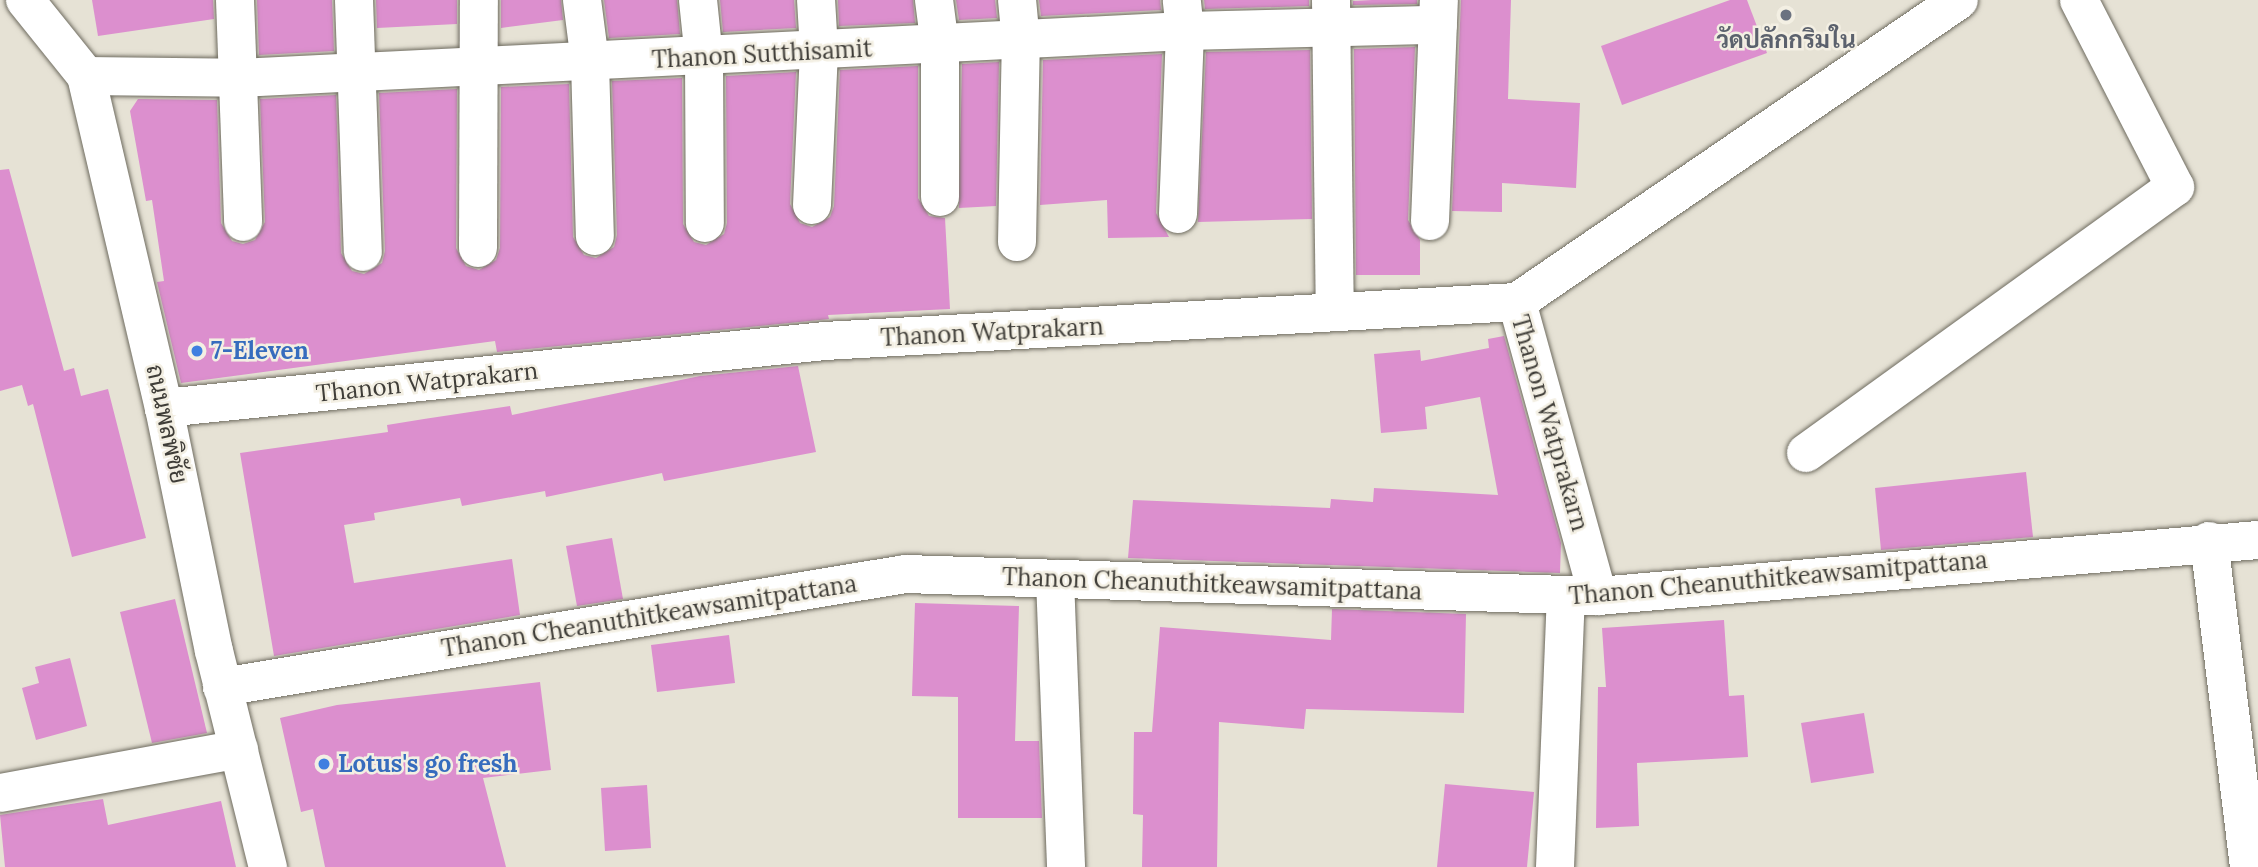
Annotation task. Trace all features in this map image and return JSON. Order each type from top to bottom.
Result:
[{"type":"street","name":"ถนนพลพิชัย","points":[[25,0],[86,76],[164,408],[222,687],[268,867]]},
{"type":"street","points":[[236,0],[243,222]]},
{"type":"street","points":[[354,0],[363,252]]},
{"type":"street","points":[[478,248],[481,69],[479,0]]},
{"type":"street","points":[[582,0],[590,62],[595,236]]},
{"type":"street","points":[[698,0],[704,58],[705,223]]},
{"type":"street","points":[[812,205],[819,50],[816,0]]},
{"type":"street","points":[[934,0],[940,46],[940,197]]},
{"type":"street","points":[[1017,0],[1021,42],[1017,242]]},
{"type":"street","points":[[1517,302],[1959,0]]},
{"type":"street","points":[[1806,453],[2175,187],[2079,0]]},
{"type":"street","name":"Thanon Sutthisamit","points":[[86,76],[239,78],[481,69],[1021,42],[1184,16],[1438,13]]},
{"type":"street","points":[[1430,221],[1438,13]]},
{"type":"street","points":[[1332,14],[1335,312]]},
{"type":"street","points":[[1178,214],[1184,16]]},
{"type":"street","name":"Thanon Watprakarn","points":[[164,408],[825,341],[1517,302],[1582,597],[1555,867]]},
{"type":"street","name":"Thanon Cheanuthitkeawsamitpattana","points":[[222,687],[905,574],[1582,597],[2209,541],[2258,540]]},
{"type":"street","points":[[2209,541],[2249,867]]},
{"type":"street","points":[[1055,579],[1066,867]]},
{"type":"street","points":[[0,793],[239,749]]},
{"type":"building","points":[[92,0],[213,0],[214,19],[98,36]]},
{"type":"building","points":[[257,0],[332,0],[334,51],[259,55]]},
{"type":"building","points":[[376,0],[457,0],[457,24],[377,28]]},
{"type":"building","points":[[501,0],[561,0],[563,20],[501,28]]},
{"type":"building","points":[[604,0],[677,0],[680,34],[609,38]]},
{"type":"building","points":[[720,0],[794,0],[796,28],[723,32]]},
{"type":"building","points":[[838,0],[913,0],[915,23],[839,26]]},
{"type":"building","points":[[956,0],[995,0],[997,18],[959,20]]},
{"type":"building","points":[[1039,0],[1160,0],[1161,10],[1041,16]]},
{"type":"building","points":[[1204,0],[1309,0],[1309,6],[1205,9]]},
{"type":"building","points":[[1417,0],[1417,4],[1353,5],[1353,1]]},
{"type":"building","points":[[1461,0],[1511,0],[1508,99],[1580,103],[1576,188],[1502,183],[1502,212],[1452,211]]},
{"type":"building","points":[[1730,0],[1747,0],[1767,53],[1622,105],[1601,46]]},
{"type":"building","points":[[1415,47],[1408,220],[1420,240],[1420,275],[1356,275],[1354,49]]},
{"type":"building","points":[[1310,50],[1312,219],[1198,222],[1206,52]]},
{"type":"building","points":[[1162,54],[1156,213],[1169,237],[1108,238],[1107,200],[1040,205],[1043,60]]},
{"type":"building","points":[[999,62],[996,206],[959,208],[962,64]]},
{"type":"building","points":[[918,66],[918,198],[929,216],[945,218],[950,309],[828,315],[829,319],[497,352],[495,341],[181,383],[157,282],[164,281],[152,200],[146,201],[130,111],[138,99],[217,100],[221,223],[232,241],[243,244],[255,240],[265,222],[260,99],[336,95],[341,253],[352,271],[364,274],[382,263],[385,251],[379,93],[457,89],[456,248],[466,266],[479,270],[496,260],[500,248],[501,87],[569,84],[573,237],[584,255],[596,258],[614,247],[617,235],[612,81],[682,78],[683,224],[694,242],[706,245],[724,234],[727,223],[726,76],[796,72],[790,204],[800,223],[812,227],[830,217],[834,206],[840,70]]},
{"type":"building","points":[[9,169],[64,371],[74,368],[81,396],[108,389],[146,538],[72,557],[33,404],[28,406],[22,385],[0,391],[0,170]]},
{"type":"building","points":[[1504,336],[1561,543],[1560,573],[1128,558],[1133,500],[1330,508],[1331,499],[1373,502],[1374,488],[1498,495],[1480,397],[1425,407],[1427,429],[1381,433],[1374,354],[1420,350],[1421,361],[1489,348],[1488,339]]},
{"type":"building","points":[[798,366],[816,452],[664,481],[662,473],[546,497],[545,491],[462,506],[460,498],[374,513],[375,520],[344,525],[354,583],[512,559],[520,615],[274,656],[240,453],[388,432],[387,425],[424,419],[510,406],[512,415],[700,376]]},
{"type":"building","points":[[2026,472],[2033,537],[1881,550],[1875,488]]},
{"type":"building","points":[[612,538],[623,599],[577,606],[566,546]]},
{"type":"building","points":[[175,599],[207,733],[152,743],[120,612]]},
{"type":"building","points":[[915,603],[1019,606],[1015,741],[1039,741],[1042,818],[958,818],[958,697],[912,696]]},
{"type":"building","points":[[1332,609],[1466,614],[1464,713],[1306,709],[1304,729],[1219,722],[1217,867],[1142,867],[1143,815],[1133,814],[1134,732],[1152,732],[1160,627],[1331,640]]},
{"type":"building","points":[[1724,620],[1729,696],[1744,695],[1748,757],[1637,763],[1639,826],[1596,828],[1598,687],[1606,687],[1602,628]]},
{"type":"building","points":[[729,635],[735,683],[657,692],[651,645]]},
{"type":"building","points":[[70,658],[87,726],[36,740],[22,688],[39,683],[35,667]]},
{"type":"building","points":[[540,682],[551,770],[483,778],[506,867],[325,867],[313,809],[301,812],[280,718],[337,705]]},
{"type":"building","points":[[1864,713],[1874,773],[1811,783],[1801,723]]},
{"type":"building","points":[[1445,784],[1534,792],[1527,867],[1437,867]]},
{"type":"building","points":[[647,785],[651,848],[605,851],[601,788]]},
{"type":"building","points":[[103,799],[108,825],[221,801],[236,867],[5,867],[0,815]]},
{"type":"place","name":"วัดปลักกริมใน","points":[[1786,15]]},
{"type":"place","name":"7-Eleven","points":[[197,351]]},
{"type":"place","name":"Lotus's go fresh","points":[[324,764]]}]
